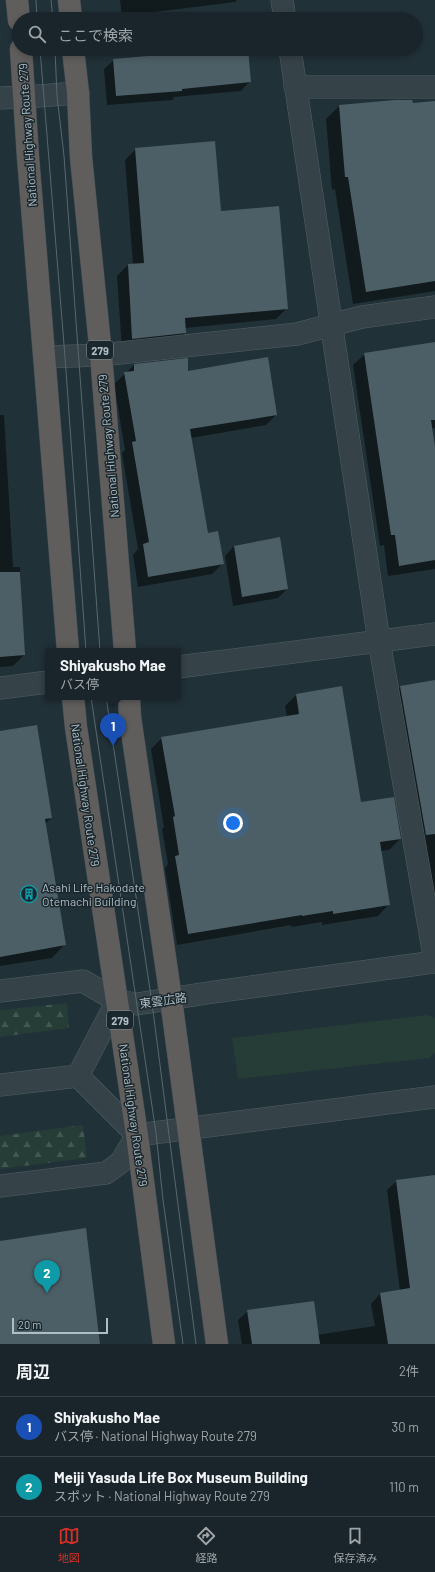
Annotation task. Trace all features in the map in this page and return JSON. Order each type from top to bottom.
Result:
[{"type":"highway","points":[[17,0],[18,12]]},
{"type":"highway","points":[[69,0],[70,12]]},
{"type":"highway","name":"National Highway Route 279","points":[[22,56],[28,157],[68,648]]},
{"type":"highway","name":"National Highway Route 279","points":[[74,56],[78,93],[81,157],[100,355],[125,648]]},
{"type":"highway","name":"National Highway Route 279","points":[[73,700],[76,727],[137,1135],[164,1344]]},
{"type":"highway","points":[[129,700],[132,733],[171,999],[217,1344]]},
{"type":"street","points":[[282,0],[284,12]]},
{"type":"street","points":[[291,56],[330,325],[379,641],[435,962]]},
{"type":"street","points":[[295,87],[435,87]]},
{"type":"street","points":[[0,98],[78,93]]},
{"type":"street","points":[[45,357],[100,355],[297,334],[362,317],[435,307]]},
{"type":"street","points":[[181,667],[435,634]]},
{"type":"street","points":[[0,688],[45,682]]},
{"type":"street","name":"東雲広路","points":[[117,1001],[138,1004],[435,962]]},
{"type":"street","points":[[0,991],[83,981],[117,1001],[78,1076]]},
{"type":"street","points":[[0,1085],[78,1076]]},
{"type":"street","points":[[78,1076],[137,1135]]},
{"type":"street","points":[[137,1135],[435,1096]]},
{"type":"street","points":[[0,1186],[106,1173],[121,1162],[137,1135]]},
{"type":"green space","points":[[67,1003],[69,1028],[0,1037],[0,1010]]},
{"type":"green space","points":[[427,1015],[435,1018],[435,1053],[429,1058],[238,1079],[232,1038]]},
{"type":"green space","points":[[83,1125],[87,1158],[0,1169],[0,1136]]},
{"type":"building","points":[[148,56],[249,56],[251,82],[182,89],[182,91],[116,96],[113,59]]},
{"type":"building","points":[[412,100],[413,103],[435,101],[435,281],[366,292],[348,177],[345,177],[339,105]]},
{"type":"building","points":[[215,141],[221,211],[279,206],[288,309],[185,318],[186,333],[132,339],[128,264],[144,263],[135,148]]},
{"type":"building","points":[[435,342],[435,420],[431,420],[435,447],[435,560],[399,566],[395,535],[391,535],[364,353]]},
{"type":"building","points":[[268,357],[277,415],[190,429],[208,533],[218,531],[224,564],[148,577],[143,544],[149,542],[132,442],[136,441],[124,372],[134,371],[134,364],[188,358],[188,371]]},
{"type":"building","points":[[280,537],[288,589],[242,597],[234,546]]},
{"type":"building","points":[[0,572],[20,572],[25,655],[0,657]]},
{"type":"building","points":[[435,680],[435,834],[426,835],[400,686]]},
{"type":"building","points":[[342,686],[361,802],[394,797],[401,839],[380,842],[390,905],[333,914],[333,911],[302,915],[188,934],[175,856],[179,855],[173,817],[175,816],[161,737],[299,714],[296,694]]},
{"type":"building","points":[[37,725],[52,818],[45,819],[66,945],[0,957],[0,731]]},
{"type":"building","points":[[435,1175],[435,1344],[388,1344],[380,1293],[410,1288],[396,1180]]},
{"type":"building","points":[[86,1228],[100,1344],[0,1344],[0,1241]]},
{"type":"building","points":[[314,1301],[320,1344],[252,1344],[247,1310]]},
{"type":"tram line","points":[[36,0],[37,12]]},
{"type":"tram line","points":[[51,0],[52,12]]},
{"type":"tram line","points":[[41,56],[65,357],[86,648]]},
{"type":"tram line","points":[[55,56],[57,96],[64,156],[100,648]]},
{"type":"tram line","points":[[91,700],[156,1133],[163,1200],[183,1344]]},
{"type":"tram line","points":[[106,700],[152,1003],[196,1344]]},
{"type":"place","name":"Shiyakusho Mae","points":[[113,746]]},
{"type":"place","name":"Asahi Life Hakodate Otemachi Building","points":[[29,894]]},
{"type":"place","name":"Meiji Yasuda Life Box Museum Building","points":[[47,1293]]}]
